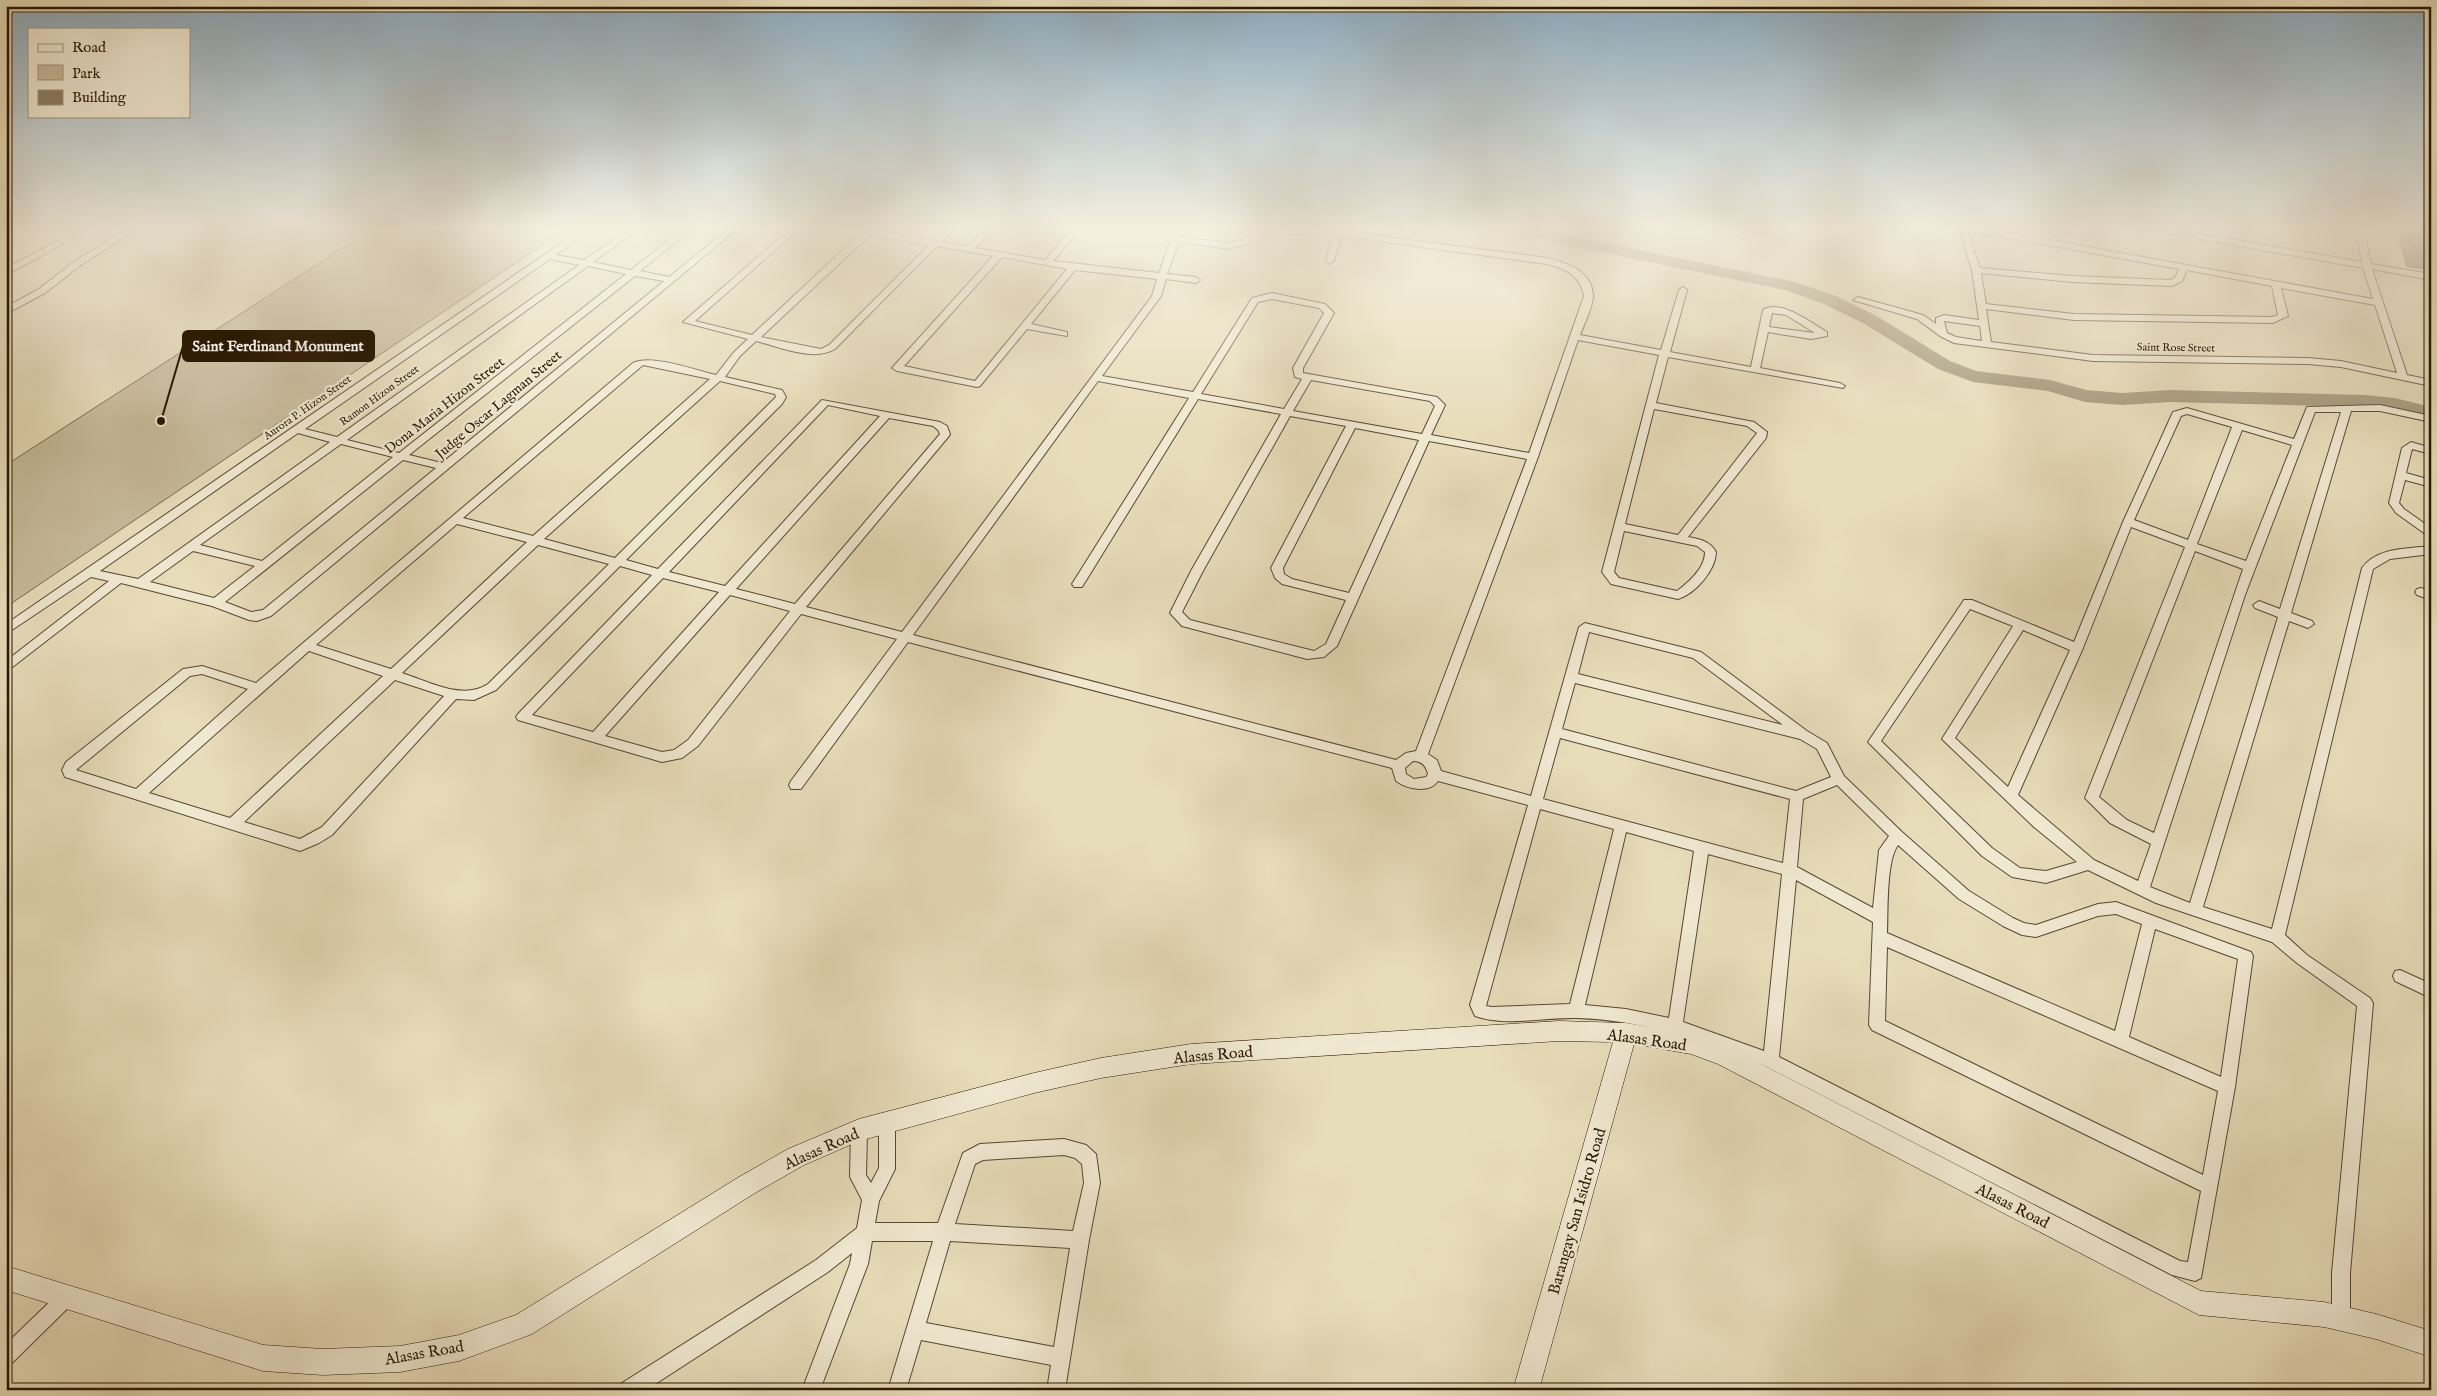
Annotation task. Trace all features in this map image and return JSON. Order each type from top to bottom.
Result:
[{"type":"street","points":[[6,311],[36,294]]},
{"type":"street","name":"Aurora P. Hizon Street","points":[[6,630],[494,294]]},
{"type":"street","name":"Ramon Hizon Street","points":[[140,583],[544,294]]},
{"type":"street","name":"Dona Maria Hizon Street","points":[[216,603],[605,294]]},
{"type":"street","name":"Judge Oscar Lagman Street","points":[[216,603],[249,616],[257,617],[267,613],[653,294]]},
{"type":"street","points":[[720,294],[688,322],[825,355],[885,294]]},
{"type":"street","points":[[233,824],[535,541],[722,374],[737,354],[802,294]]},
{"type":"street","points":[[964,294],[897,368],[977,384],[1051,294]]},
{"type":"street","points":[[796,785],[903,637],[1097,378],[1157,294]]},
{"type":"street","points":[[1420,756],[1533,457],[1589,294]]},
{"type":"street","points":[[1619,526],[1700,543],[1710,550],[1712,555],[1709,564],[1690,588],[1678,596],[1611,579],[1608,572],[1619,526],[1664,354],[1682,294]]},
{"type":"street","points":[[1979,294],[1987,344]]},
{"type":"street","points":[[1981,306],[2074,317],[2273,320],[2283,316],[2278,294]]},
{"type":"street","points":[[2332,294],[2380,303]]},
{"type":"street","points":[[2377,294],[2403,377]]},
{"type":"street","points":[[1078,584],[1255,300],[1267,296],[1322,306],[1329,313],[1297,372],[1301,377],[1307,378],[1435,400],[1440,405],[1331,646],[1320,655],[1314,656],[1186,623],[1176,613],[1196,571],[1307,378]]},
{"type":"street","name":"Saint Rose Street","points":[[1858,300],[1920,317],[1954,340],[2093,358],[2308,361],[2341,364],[2431,383]]},
{"type":"street","points":[[1754,370],[1763,329],[1768,310],[1788,312],[1824,334],[1811,336],[1763,329]]},
{"type":"street","points":[[1943,334],[1939,320],[1944,318],[1984,324]]},
{"type":"street","points":[[1026,326],[1064,334]]},
{"type":"street","points":[[1575,337],[1840,386]]},
{"type":"street","points":[[138,795],[258,688],[636,365],[647,362],[779,392],[781,397],[618,561],[492,687],[476,696],[468,698],[453,694],[394,673],[308,647]]},
{"type":"street","points":[[1097,378],[1533,457]]},
{"type":"street","points":[[826,402],[887,414],[936,424],[942,428],[944,434],[798,609],[685,751],[677,755],[662,757],[522,717],[826,402]]},
{"type":"street","points":[[1651,405],[1750,424],[1762,432],[1762,436],[1681,538]]},
{"type":"street","points":[[2195,911],[2347,408]]},
{"type":"street","points":[[2142,891],[2250,567],[2310,409],[2380,408],[2431,419]]},
{"type":"street","points":[[2010,796],[2078,648],[2128,522],[2177,414],[2187,411],[2298,443]]},
{"type":"street","points":[[595,738],[887,414]]},
{"type":"street","points":[[1352,424],[1277,568],[1279,577],[1288,582],[1352,598]]},
{"type":"street","points":[[2158,841],[2134,832],[2113,820],[2092,798],[2238,426]]},
{"type":"street","points":[[297,430],[444,466]]},
{"type":"street","points":[[2431,451],[2411,445],[2407,448],[2394,503],[2400,511],[2431,534]]},
{"type":"street","points":[[2400,475],[2431,484]]},
{"type":"street","points":[[456,520],[1398,765]]},
{"type":"street","points":[[2128,522],[2250,567]]},
{"type":"street","points":[[192,547],[265,566]]},
{"type":"street","points":[[2276,937],[2368,568],[2374,560],[2384,557],[2431,550]]},
{"type":"street","points":[[90,573],[140,583],[216,603]]},
{"type":"street","points":[[6,668],[119,579]]},
{"type":"street","points":[[2078,648],[1968,603],[1874,742],[1987,852],[2017,873],[2046,877],[2089,864]]},
{"type":"street","points":[[2259,605],[2308,624]]},
{"type":"street","points":[[2020,625],[1948,739],[2010,796],[2089,864],[2142,891],[2195,911],[2276,937],[2302,959],[2365,1003],[2341,1273],[2341,1318]]},
{"type":"street","points":[[1585,627],[1690,652],[1752,695],[1802,734],[1822,746],[1839,778],[1897,836],[1964,895],[2022,929],[2036,930],[2107,908],[2116,908],[2246,956],[2228,1087],[2195,1272],[2178,1270],[1771,1061],[1723,1040],[1676,1026],[1622,1015],[1576,1011],[1492,1014],[1480,1011],[1478,1005],[1571,676],[1585,627]]},
{"type":"street","points":[[258,688],[202,670],[187,672],[71,766],[70,773],[300,845],[318,839],[453,694]]},
{"type":"street","points":[[1571,676],[1802,734]]},
{"type":"street","points":[[1554,732],[1797,796],[1839,778]]},
{"type":"street","points":[[1420,756],[1432,764],[1435,775],[1424,784],[1407,783],[1397,772],[1398,765],[1402,759],[1420,756]]},
{"type":"street","points":[[1435,775],[1791,871],[1880,919]]},
{"type":"street","points":[[1771,1061],[1797,796]]},
{"type":"street","points":[[1576,1011],[1621,826]]},
{"type":"street","points":[[1897,836],[1886,850],[1880,919],[1877,1025],[2210,1187]]},
{"type":"street","points":[[1676,1026],[1702,846]]},
{"type":"street","points":[[2120,1042],[2150,921]]},
{"type":"street","points":[[1880,937],[2228,1087]]},
{"type":"street","points":[[2400,976],[2431,991]]},
{"type":"street","name":"Alasas Road","points":[[9,1284],[67,1297],[263,1358],[323,1362],[390,1359],[459,1348],[523,1324],[747,1185],[796,1157],[859,1130],[1082,1072],[1191,1054],[1468,1036],[1559,1032],[1626,1033],[1691,1044],[1726,1056],[2200,1303],[2283,1310],[2341,1318],[2398,1332],[2431,1344]]},
{"type":"street","name":"Barangay San Isidro Road","points":[[1526,1390],[1626,1033]]},
{"type":"street","points":[[811,1390],[859,1264],[871,1199],[886,1169],[887,1123]]},
{"type":"street","points":[[859,1130],[858,1176],[871,1199]]},
{"type":"street","points":[[897,1390],[944,1232],[969,1159],[980,1152],[1064,1147],[1080,1151],[1090,1160],[1092,1183],[1080,1240],[1056,1390]]},
{"type":"street","points":[[630,1390],[822,1266],[866,1232],[944,1232],[1080,1240]]},
{"type":"street","points":[[6,1357],[67,1297]]},
{"type":"street","points":[[915,1330],[1062,1358]]},
{"type":"green space","points":[[271,294],[469,294],[6,607],[6,465]]},
{"type":"waterway","points":[[1813,294],[1830,300],[1869,319],[1944,365],[1973,376],[2050,386],[2085,396],[2122,399],[2170,396],[2366,401],[2395,404],[2431,413]]},
{"type":"place","name":"Saint Ferdinand Monument","points":[[161,421]]}]
